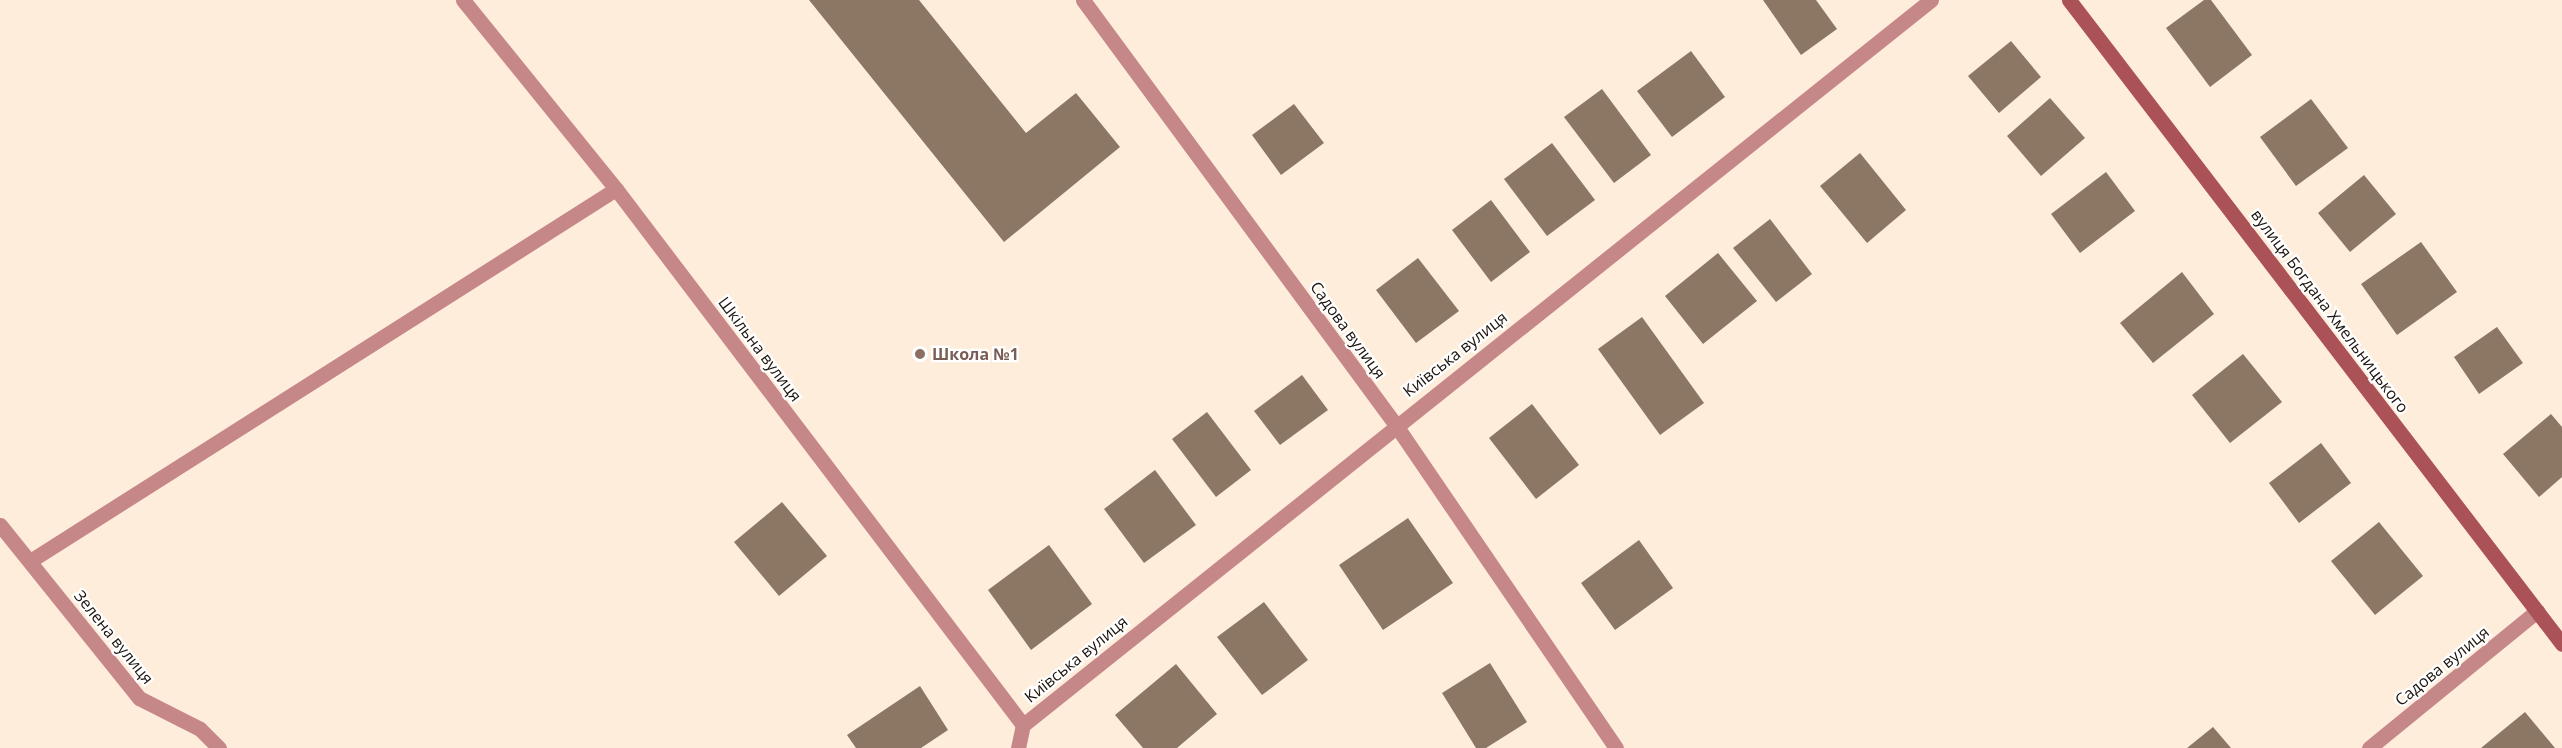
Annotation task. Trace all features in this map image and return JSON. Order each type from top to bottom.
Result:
[{"type":"main road","name":"вулиця Богдана Хмельницького","points":[[2069,0],[2562,644]]},
{"type":"street","name":"Шкільна вулиця","points":[[463,0],[616,189],[1023,725]]},
{"type":"street","name":"Садова вулиця","points":[[1083,0],[1395,424],[1616,748]]},
{"type":"street","name":"Київська вулиця","points":[[1018,748],[1023,725],[1395,424],[1931,0]]},
{"type":"street","points":[[30,561],[616,189]]},
{"type":"street","name":"Зелена вулиця","points":[[0,525],[139,698],[200,729],[219,748]]},
{"type":"street","name":"Садова вулиця","points":[[2369,748],[2538,611]]},
{"type":"building","points":[[809,0],[919,0],[1026,133],[1076,93],[1120,147],[1004,242]]},
{"type":"building","points":[[1763,0],[1816,0],[1837,29],[1801,55]]},
{"type":"building","points":[[2204,0],[2211,0],[2252,55],[2210,87],[2166,28]]},
{"type":"building","points":[[2011,41],[2041,77],[1999,113],[1968,76]]},
{"type":"building","points":[[1691,51],[1725,97],[1672,137],[1637,91]]},
{"type":"building","points":[[1602,89],[1651,155],[1614,183],[1564,117]]},
{"type":"building","points":[[2050,98],[2085,138],[2041,176],[2007,136]]},
{"type":"building","points":[[2311,99],[2348,148],[2296,186],[2260,137]]},
{"type":"building","points":[[1294,104],[1324,143],[1281,175],[1252,135]]},
{"type":"building","points":[[1552,143],[1595,200],[1547,236],[1504,179]]},
{"type":"building","points":[[1860,153],[1906,210],[1867,243],[1820,186]]},
{"type":"building","points":[[2106,172],[2135,211],[2080,253],[2051,214]]},
{"type":"building","points":[[2364,175],[2396,214],[2350,252],[2318,213]]},
{"type":"building","points":[[1491,200],[1530,252],[1491,282],[1452,230]]},
{"type":"building","points":[[1770,219],[1812,274],[1776,302],[1733,248]]},
{"type":"building","points":[[2421,242],[2457,292],[2397,335],[2361,284]]},
{"type":"building","points":[[1718,253],[1757,301],[1703,344],[1665,296]]},
{"type":"building","points":[[1418,258],[1459,311],[1416,343],[1376,290]]},
{"type":"building","points":[[2182,272],[2214,314],[2153,363],[2120,323]]},
{"type":"building","points":[[1642,317],[1704,403],[1660,435],[1598,349]]},
{"type":"building","points":[[2497,327],[2523,363],[2479,394],[2454,357]]},
{"type":"building","points":[[2243,354],[2282,402],[2230,443],[2192,395]]},
{"type":"building","points":[[1302,375],[1328,410],[1280,445],[1254,411]]},
{"type":"building","points":[[1532,404],[1579,465],[1536,499],[1489,438]]},
{"type":"building","points":[[1207,412],[1251,470],[1216,497],[1172,439]]},
{"type":"building","points":[[2551,414],[2562,427],[2562,477],[2539,497],[2503,454]]},
{"type":"building","points":[[2321,443],[2351,483],[2299,523],[2269,483]]},
{"type":"building","points":[[1155,470],[1196,525],[1144,563],[1104,509]]},
{"type":"building","points":[[782,502],[827,556],[779,596],[734,542]]},
{"type":"building","points":[[1408,518],[1453,583],[1383,630],[1339,565]]},
{"type":"building","points":[[2379,522],[2423,576],[2375,615],[2331,561]]},
{"type":"building","points":[[1639,540],[1673,588],[1615,630],[1581,583]]},
{"type":"building","points":[[1049,545],[1092,604],[1031,650],[988,590]]},
{"type":"building","points":[[1264,602],[1308,660],[1262,695],[1217,637]]},
{"type":"building","points":[[1490,663],[1527,722],[1486,748],[1476,748],[1442,693]]},
{"type":"building","points":[[1176,664],[1217,714],[1177,748],[1143,748],[1115,715]]},
{"type":"building","points":[[920,686],[948,730],[921,748],[856,748],[847,735]]},
{"type":"building","points":[[2525,712],[2555,748],[2481,748]]},
{"type":"building","points":[[2213,727],[2231,748],[2187,748]]},
{"type":"place","name":"Школа №1","points":[[920,354]]}]
